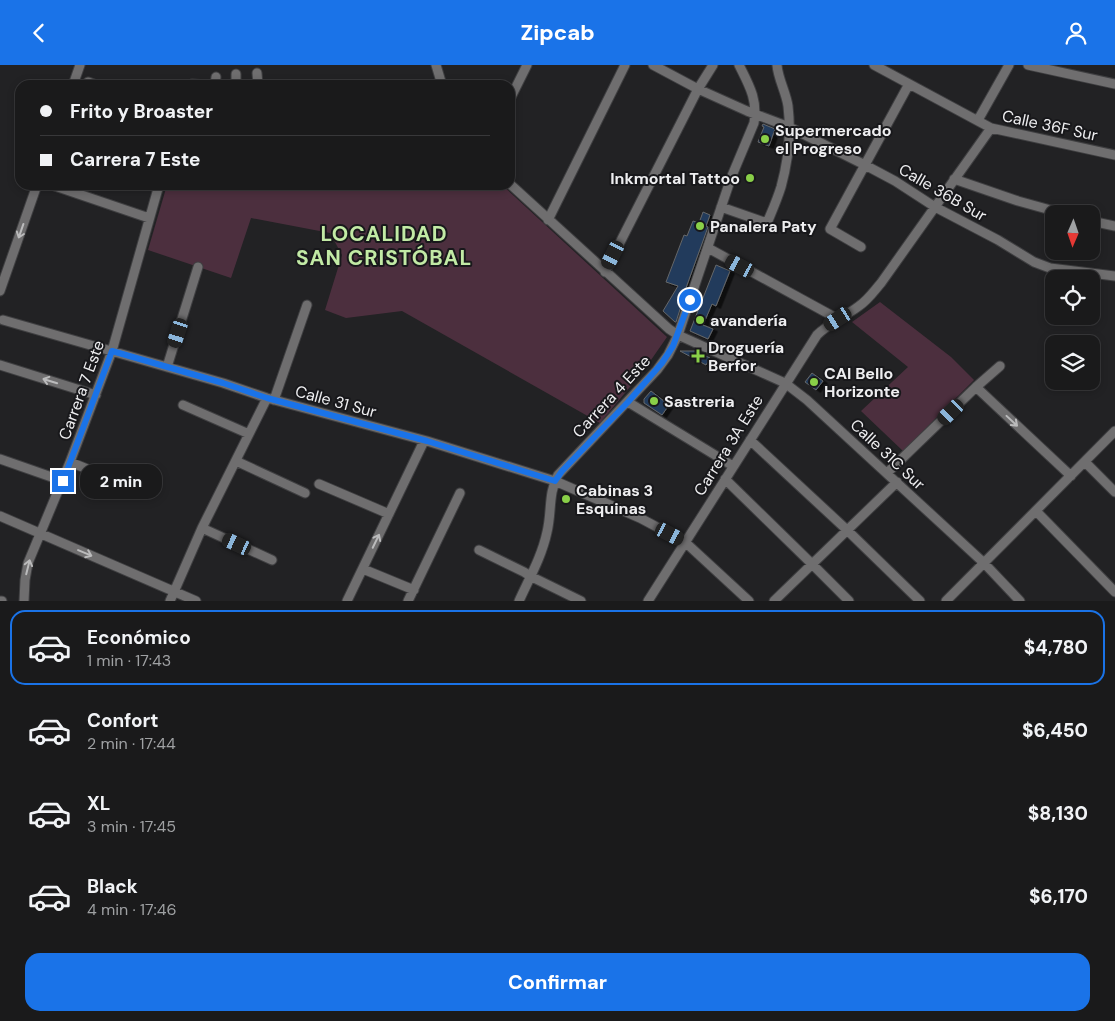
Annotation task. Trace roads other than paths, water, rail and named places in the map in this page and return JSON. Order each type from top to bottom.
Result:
[{"type":"street","points":[[75,80],[80,65]]},
{"type":"street","points":[[436,65],[440,80]]},
{"type":"street","points":[[515,88],[526,65]]},
{"type":"street","points":[[548,220],[625,65]]},
{"type":"street","name":"Calle 36B Sur","points":[[653,65],[698,89],[756,115],[789,127],[865,165],[1034,262],[1050,268],[1115,276]]},
{"type":"street","points":[[605,272],[698,89],[713,65]]},
{"type":"street","points":[[739,65],[754,97],[756,115]]},
{"type":"street","points":[[721,207],[767,223],[781,185],[789,127],[786,94],[777,71],[777,65]]},
{"type":"street","name":"Calle 36F Sur","points":[[874,65],[991,128],[1115,155]]},
{"type":"street","points":[[978,120],[1009,65]]},
{"type":"street","points":[[1028,65],[1115,84]]},
{"type":"street","points":[[257,73],[258,80]]},
{"type":"street","points":[[236,74],[236,80]]},
{"type":"street","points":[[861,247],[830,229],[909,84]]},
{"type":"street","name":"Carrera 4 Este","points":[[519,601],[541,552],[547,532],[551,496],[555,481],[562,471],[628,402],[662,363],[673,346],[731,178],[756,115]]},
{"type":"street","name":"Carrera 3A Este","points":[[648,601],[817,335],[867,300],[936,207],[991,128]]},
{"type":"street","points":[[954,179],[1045,208]]},
{"type":"street","name":"Calle 31C Sur","points":[[515,189],[662,324],[678,335],[785,383],[807,400],[984,563],[1020,601]]},
{"type":"street","points":[[0,291],[35,190]]},
{"type":"street","points":[[67,190],[149,218]]},
{"type":"street","name":"Carrera 7 Este","points":[[24,601],[28,563],[63,481],[112,351],[157,190]]},
{"type":"street","points":[[1100,223],[1115,226]]},
{"type":"street","points":[[708,248],[838,319]]},
{"type":"street","points":[[167,367],[198,267]]},
{"type":"street","points":[[170,601],[202,528],[249,434],[270,399],[307,305]]},
{"type":"street","name":"Calle 31 Sur","points":[[3,320],[223,383],[270,399],[424,441],[555,481],[640,519],[684,542],[749,601]]},
{"type":"street","points":[[0,365],[96,395]]},
{"type":"street","points":[[887,473],[1000,366]]},
{"type":"street","points":[[976,387],[1071,476]]},
{"type":"street","points":[[628,402],[733,466]]},
{"type":"street","points":[[183,405],[249,434]]},
{"type":"street","points":[[946,601],[1113,436]]},
{"type":"street","points":[[750,440],[920,601]]},
{"type":"street","points":[[348,601],[424,441]]},
{"type":"street","points":[[0,459],[63,481]]},
{"type":"street","points":[[236,461],[305,493]]},
{"type":"street","points":[[1085,462],[1115,492]]},
{"type":"street","points":[[70,463],[127,485]]},
{"type":"street","points":[[724,479],[849,601]]},
{"type":"street","points":[[774,601],[896,482]]},
{"type":"street","points":[[319,484],[389,514]]},
{"type":"street","points":[[408,601],[460,493]]},
{"type":"street","points":[[1036,511],[1115,592]]},
{"type":"street","points":[[0,516],[196,601]]},
{"type":"street","points":[[202,528],[272,560]]},
{"type":"street","points":[[479,550],[581,601]]},
{"type":"street","points":[[363,569],[414,590]]},
{"type":"street","points":[[175,591],[178,601]]},
{"type":"place","name":"Supermercado el Progreso","points":[[765,139]]},
{"type":"place","name":"Inkmortal Tattoo","points":[[750,178]]},
{"type":"place","name":"Panalera Paty","points":[[700,226]]},
{"type":"place","name":"avandería","points":[[700,320]]},
{"type":"place","name":"Droguería Berfor","points":[[698,356]]},
{"type":"place","name":"CAI Bello Horizonte","points":[[814,382]]},
{"type":"place","name":"Sastreria","points":[[654,401]]},
{"type":"place","name":"Cabinas 3 Esquinas","points":[[566,499]]},
{"type":"district","name":"LOCALIDAD SAN CRISTÓBAL","points":[[384,246]]}]
